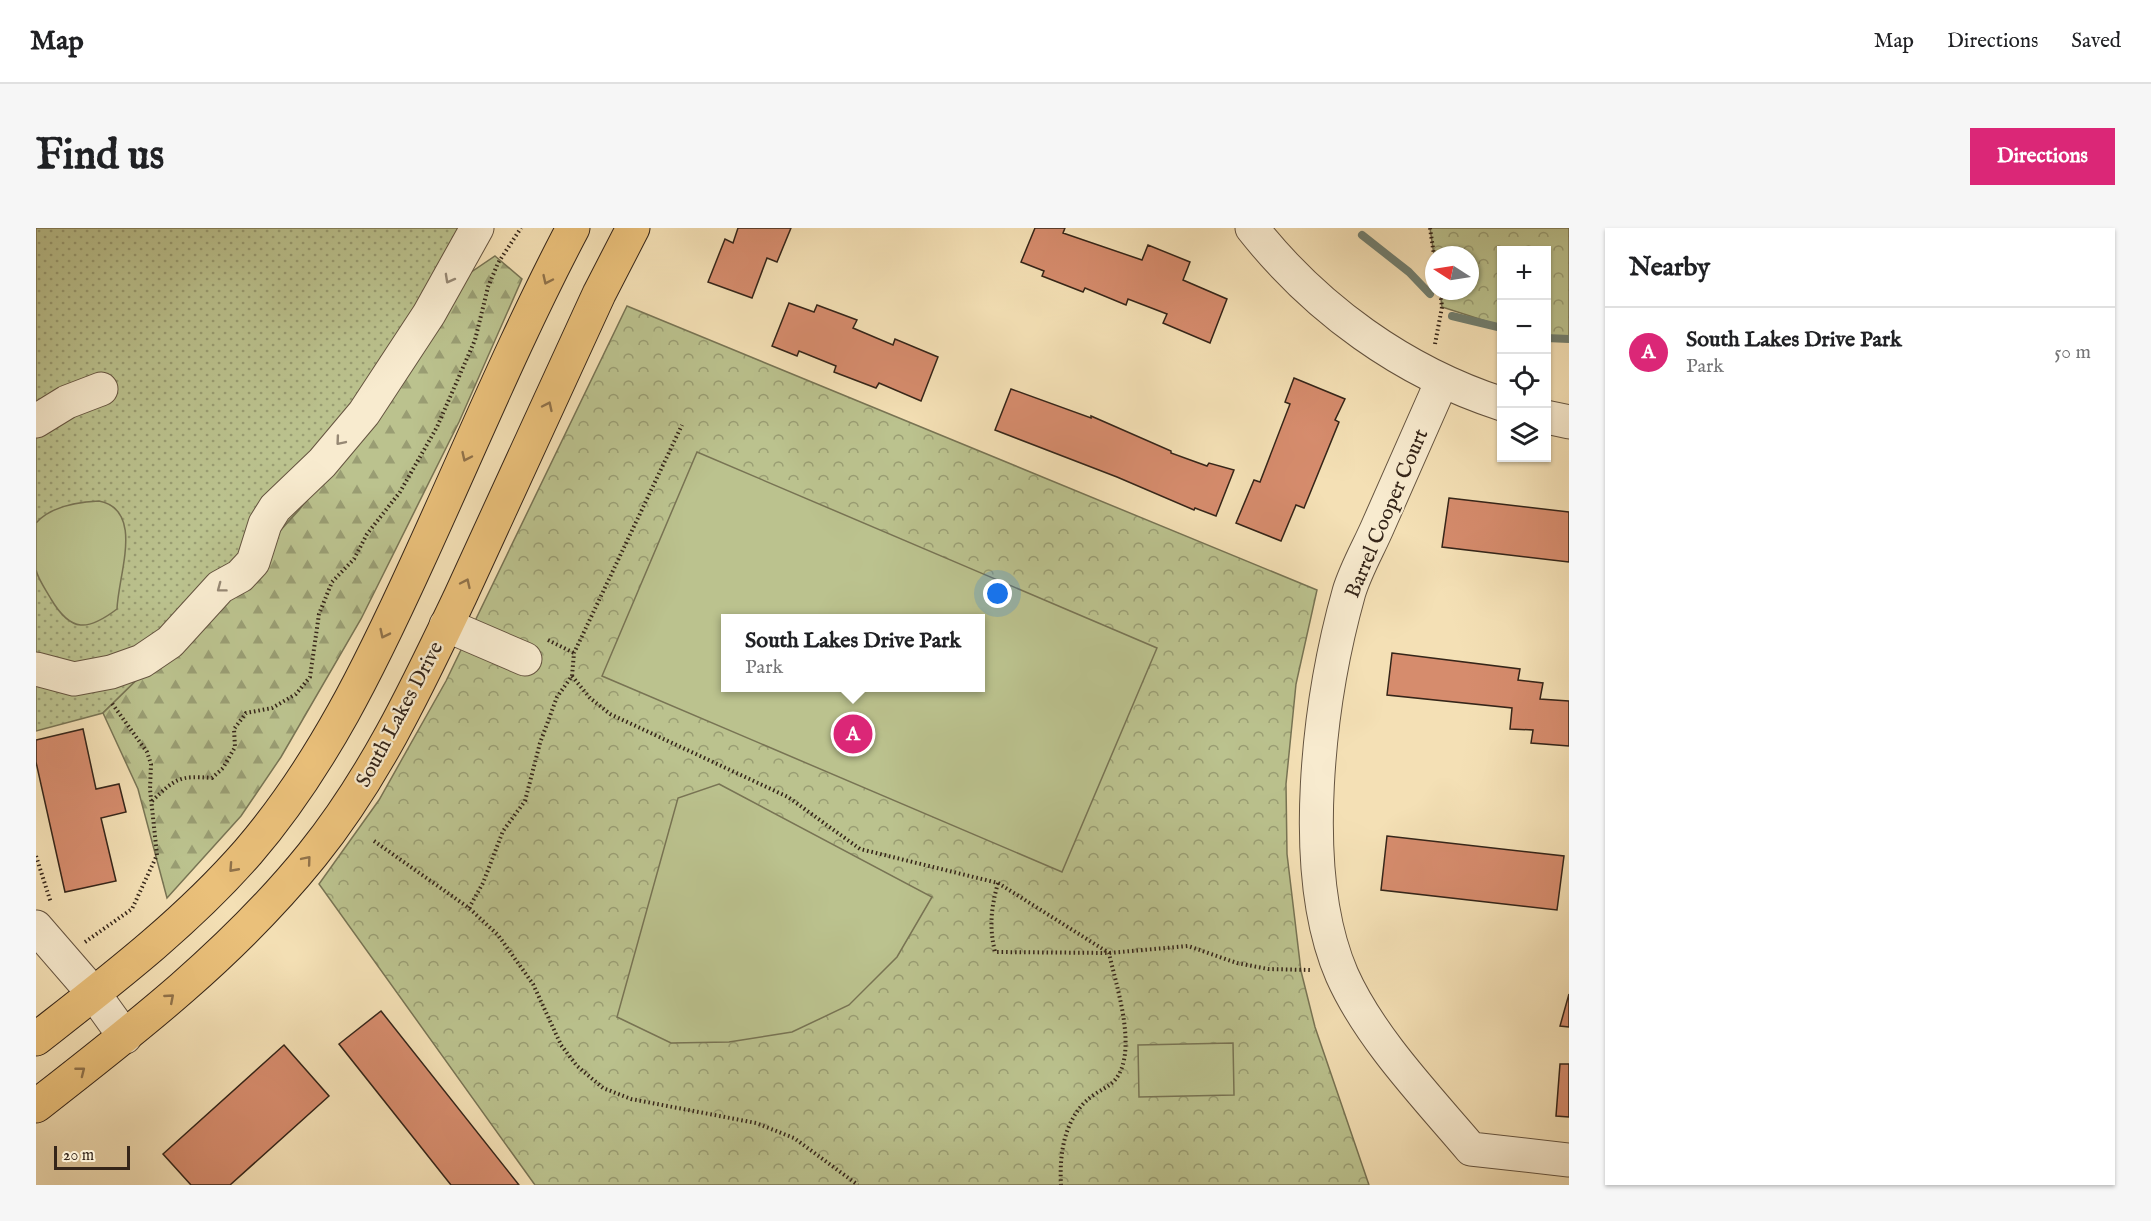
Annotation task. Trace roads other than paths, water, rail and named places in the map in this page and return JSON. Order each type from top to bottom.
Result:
[{"type":"main road","points":[[36,1039],[180,923],[249,850],[306,775],[360,682],[573,228]]},
{"type":"main road","name":"South Lakes Drive","points":[[36,1106],[125,1036],[238,938],[313,853],[347,808],[412,698],[599,294],[633,228]]},
{"type":"street","points":[[36,669],[75,679],[111,672],[142,661],[170,642],[220,586],[240,576],[254,562],[265,524],[274,508],[322,463],[364,413],[429,314],[477,228]]},
{"type":"street","points":[[1252,228],[1281,264],[1324,306],[1367,337],[1442,381],[1497,402]]},
{"type":"street","name":"Barrel Cooper Court","points":[[1442,381],[1350,590],[1332,671],[1322,741],[1318,802],[1321,895],[1325,920],[1339,967],[1372,1026],[1471,1149],[1569,1160]]},
{"type":"street","points":[[36,421],[67,402],[101,389]]},
{"type":"street","points":[[1551,418],[1569,422]]},
{"type":"street","points":[[446,625],[534,649]]},
{"type":"street","points":[[45,939],[94,994],[125,1036]]},
{"type":"waterway","points":[[1362,235],[1409,272],[1425,289]]},
{"type":"waterway","points":[[1452,316],[1497,327]]},
{"type":"waterway","points":[[1551,338],[1569,339]]},
{"type":"place","name":"South Lakes Drive Park","points":[[853,734]]}]
